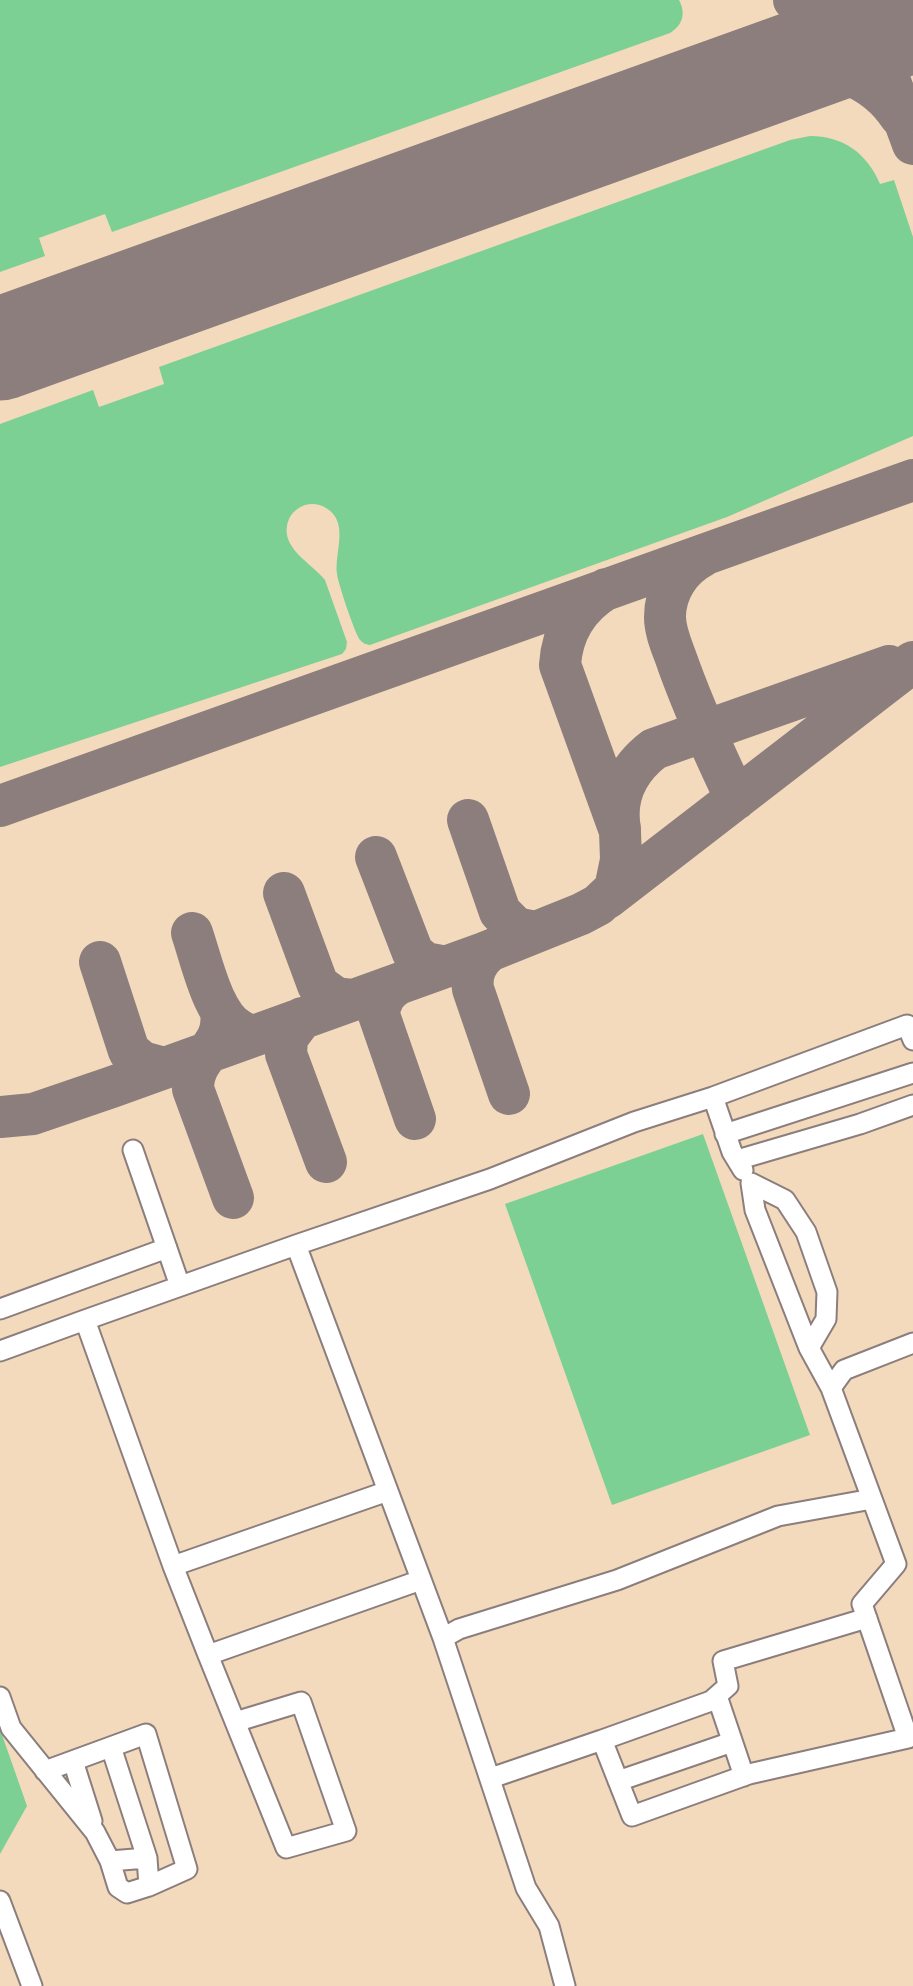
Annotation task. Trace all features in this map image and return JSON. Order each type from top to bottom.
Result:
[{"type":"lane","points":[[0,1352],[296,1245],[490,1180],[634,1122],[911,1029]]},
{"type":"lane","points":[[726,1134],[913,1073]]},
{"type":"lane","points":[[602,1740],[632,1816],[744,1776],[911,1745],[862,1604],[896,1564],[831,1388],[809,1348],[755,1210],[751,1183],[737,1160],[713,1097]]},
{"type":"lane","points":[[831,1099],[840,1129]]},
{"type":"lane","points":[[737,1160],[913,1104]]},
{"type":"lane","points":[[134,1150],[180,1286]]},
{"type":"lane","points":[[751,1183],[785,1200],[806,1232],[823,1280],[827,1292],[827,1319],[809,1348]]},
{"type":"lane","points":[[296,1245],[443,1638],[526,1888],[549,1926],[565,1986]]},
{"type":"lane","points":[[0,1309],[167,1248]]},
{"type":"lane","points":[[85,1320],[173,1566],[208,1656],[286,1848],[346,1831],[302,1703],[235,1722]]},
{"type":"lane","points":[[831,1388],[844,1370],[913,1343]]},
{"type":"lane","points":[[173,1566],[388,1491]]},
{"type":"lane","points":[[443,1638],[459,1629],[617,1580],[778,1516],[872,1499]]},
{"type":"lane","points":[[208,1656],[421,1580]]},
{"type":"lane","points":[[491,1778],[711,1702],[727,1686],[723,1661],[867,1618]]},
{"type":"lane","points":[[717,1696],[744,1776]]},
{"type":"lane","points":[[0,1697],[5,1731],[45,1771],[95,1832]]},
{"type":"lane","points":[[45,1771],[73,1760],[146,1734],[187,1869],[127,1893],[118,1887],[110,1861],[95,1832],[73,1760]]},
{"type":"lane","points":[[618,1781],[732,1742]]},
{"type":"lane","points":[[111,1747],[147,1858],[149,1886]]},
{"type":"lane","points":[[110,1861],[147,1858]]},
{"type":"lane","points":[[0,1901],[32,1986]]},
{"type":"green space","points":[[0,0],[679,0],[683,14],[678,26],[670,33],[112,232],[105,214],[39,238],[45,256],[0,272]]},
{"type":"green space","points":[[810,136],[833,139],[852,148],[868,163],[880,184],[894,180],[913,237],[913,436],[727,517],[370,645],[358,636],[338,579],[337,521],[324,507],[316,504],[305,505],[290,516],[288,538],[298,554],[325,580],[347,642],[342,654],[0,767],[0,424],[93,390],[99,407],[164,384],[159,367],[790,140]]},
{"type":"green space","points":[[703,1134],[810,1435],[612,1505],[505,1204]]},
{"type":"green space","points":[[0,1729],[27,1806],[0,1854]]},
{"type":"taxiway","points":[[794,0],[851,28],[878,53]]},
{"type":"taxiway","points":[[860,0],[913,144]]},
{"type":"taxiway","points":[[789,66],[821,67],[851,76],[878,92],[900,116]]},
{"type":"taxiway","points":[[0,806],[913,480]]},
{"type":"taxiway","points":[[703,556],[687,567],[675,581],[668,598],[665,623],[691,699],[736,799]]},
{"type":"taxiway","points":[[0,1117],[33,1114],[112,1087],[484,953],[598,905],[615,889],[621,860],[620,831],[560,665],[564,642],[573,621],[587,603],[606,589]]},
{"type":"taxiway","points":[[607,898],[913,662]]},
{"type":"taxiway","points":[[620,829],[619,805],[625,784],[637,765],[654,749],[889,666]]},
{"type":"taxiway","points":[[468,820],[500,912],[516,928],[536,932]]},
{"type":"taxiway","points":[[376,857],[413,953],[425,963],[446,967]]},
{"type":"taxiway","points":[[284,893],[318,985],[336,998],[354,1000]]},
{"type":"taxiway","points":[[192,933],[216,1002],[231,1024],[241,1031]]},
{"type":"taxiway","points":[[489,951],[476,968],[473,989],[509,1094]]},
{"type":"taxiway","points":[[100,962],[129,1051],[142,1062],[164,1068]]},
{"type":"taxiway","points":[[398,984],[384,997],[379,1015],[415,1119]]},
{"type":"taxiway","points":[[221,1013],[219,1035],[198,1068],[193,1089],[233,1198]]},
{"type":"taxiway","points":[[302,1018],[287,1038],[286,1054],[326,1162]]},
{"type":"runway","points":[[0,349],[896,27]]}]
